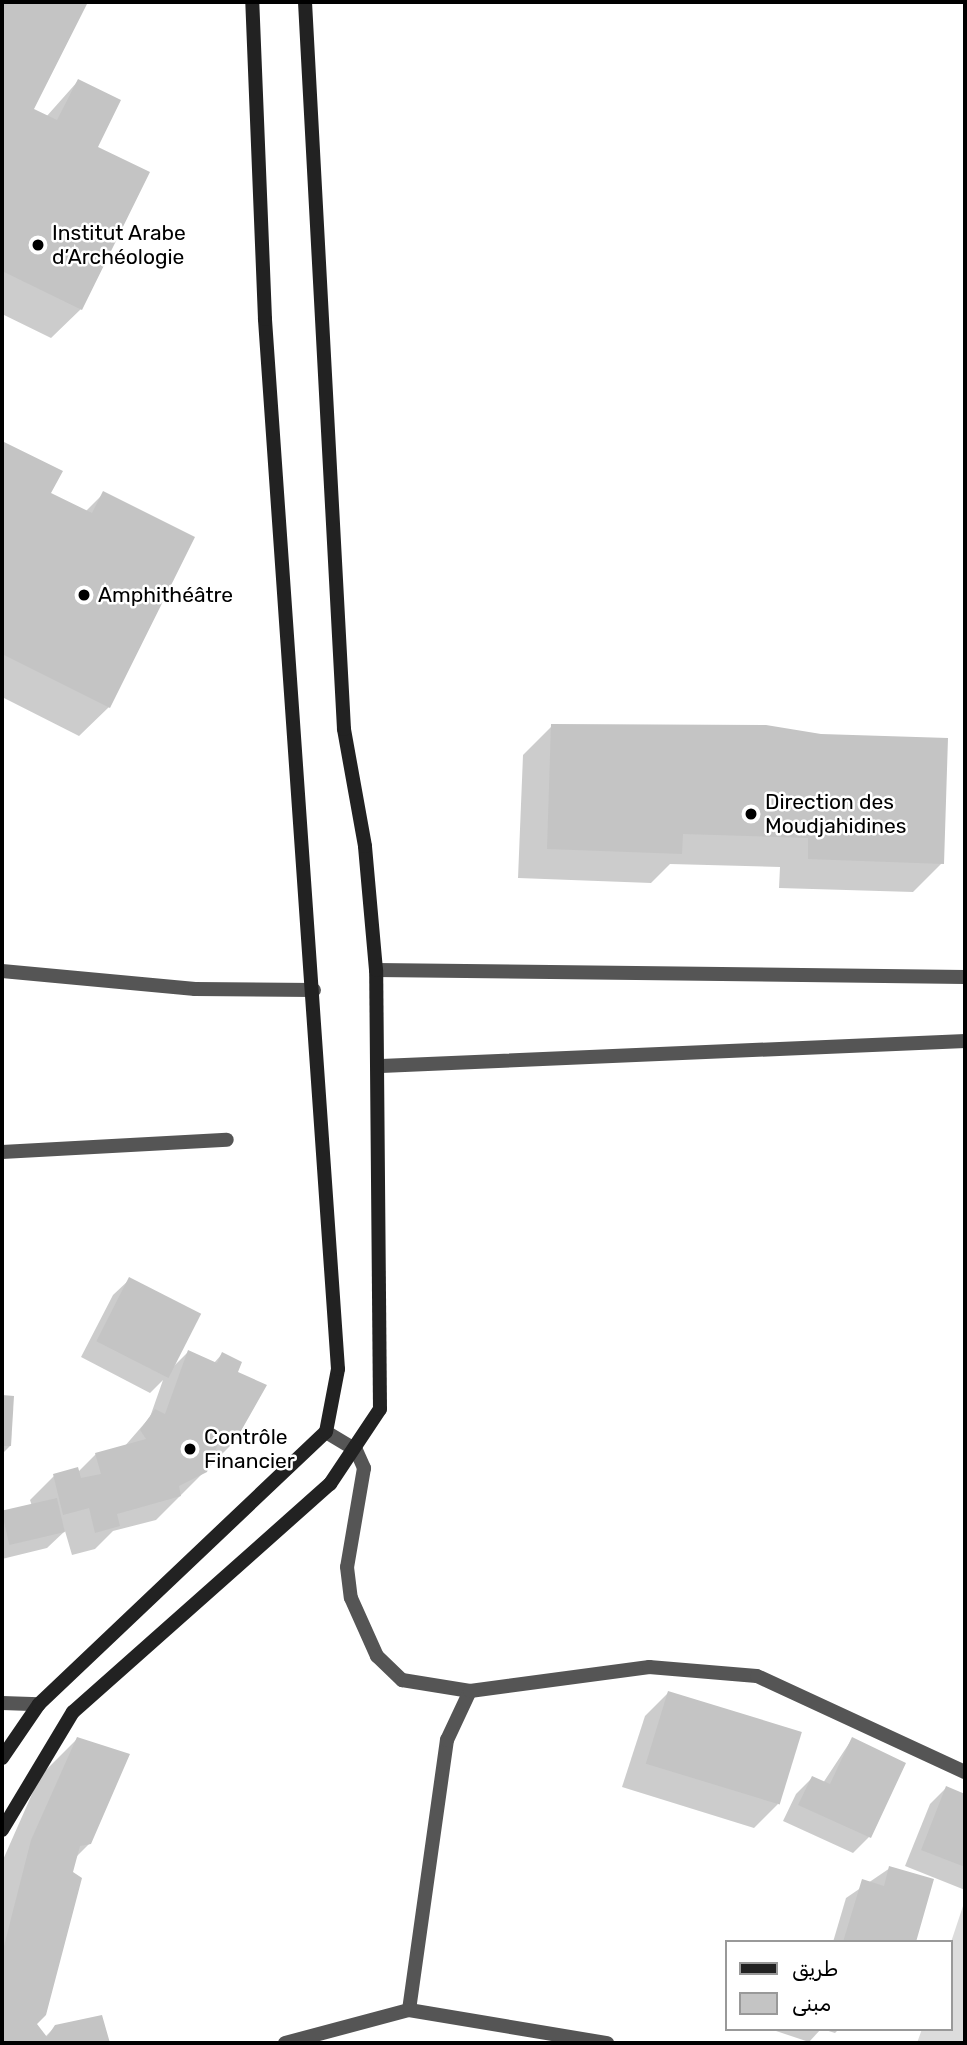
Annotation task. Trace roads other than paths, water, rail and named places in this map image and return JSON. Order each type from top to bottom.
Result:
[{"type":"main road","points":[[4,1753],[39,1704],[326,1432],[338,1369],[314,990],[265,319],[252,2]]},
{"type":"main road","points":[[2,1830],[73,1712],[330,1484],[356,1450],[380,1409],[383,1367],[381,1066],[376,970],[366,846],[344,729],[305,2]]},
{"type":"street","points":[[376,970],[965,977]]},
{"type":"street","points":[[2,971],[195,989],[314,990]]},
{"type":"street","points":[[381,1066],[965,1041]]},
{"type":"street","points":[[2,1152],[227,1140]]},
{"type":"street","points":[[326,1432],[356,1450],[365,1485],[347,1567],[362,1629],[377,1656],[402,1680],[470,1690],[649,1667],[757,1676],[965,1772]]},
{"type":"street","points":[[409,2010],[447,1740],[470,1690]]},
{"type":"street","points":[[2,1703],[39,1704]]},
{"type":"street","points":[[285,2043],[409,2010],[607,2043]]},
{"type":"place","name":"Institut Arabe d’Archéologie","points":[[38,245]]},
{"type":"place","name":"Amphithéâtre","points":[[84,595]]},
{"type":"place","name":"Direction des Moudjahidines","points":[[751,814]]},
{"type":"place","name":"Contrôle Financier","points":[[190,1449]]}]
